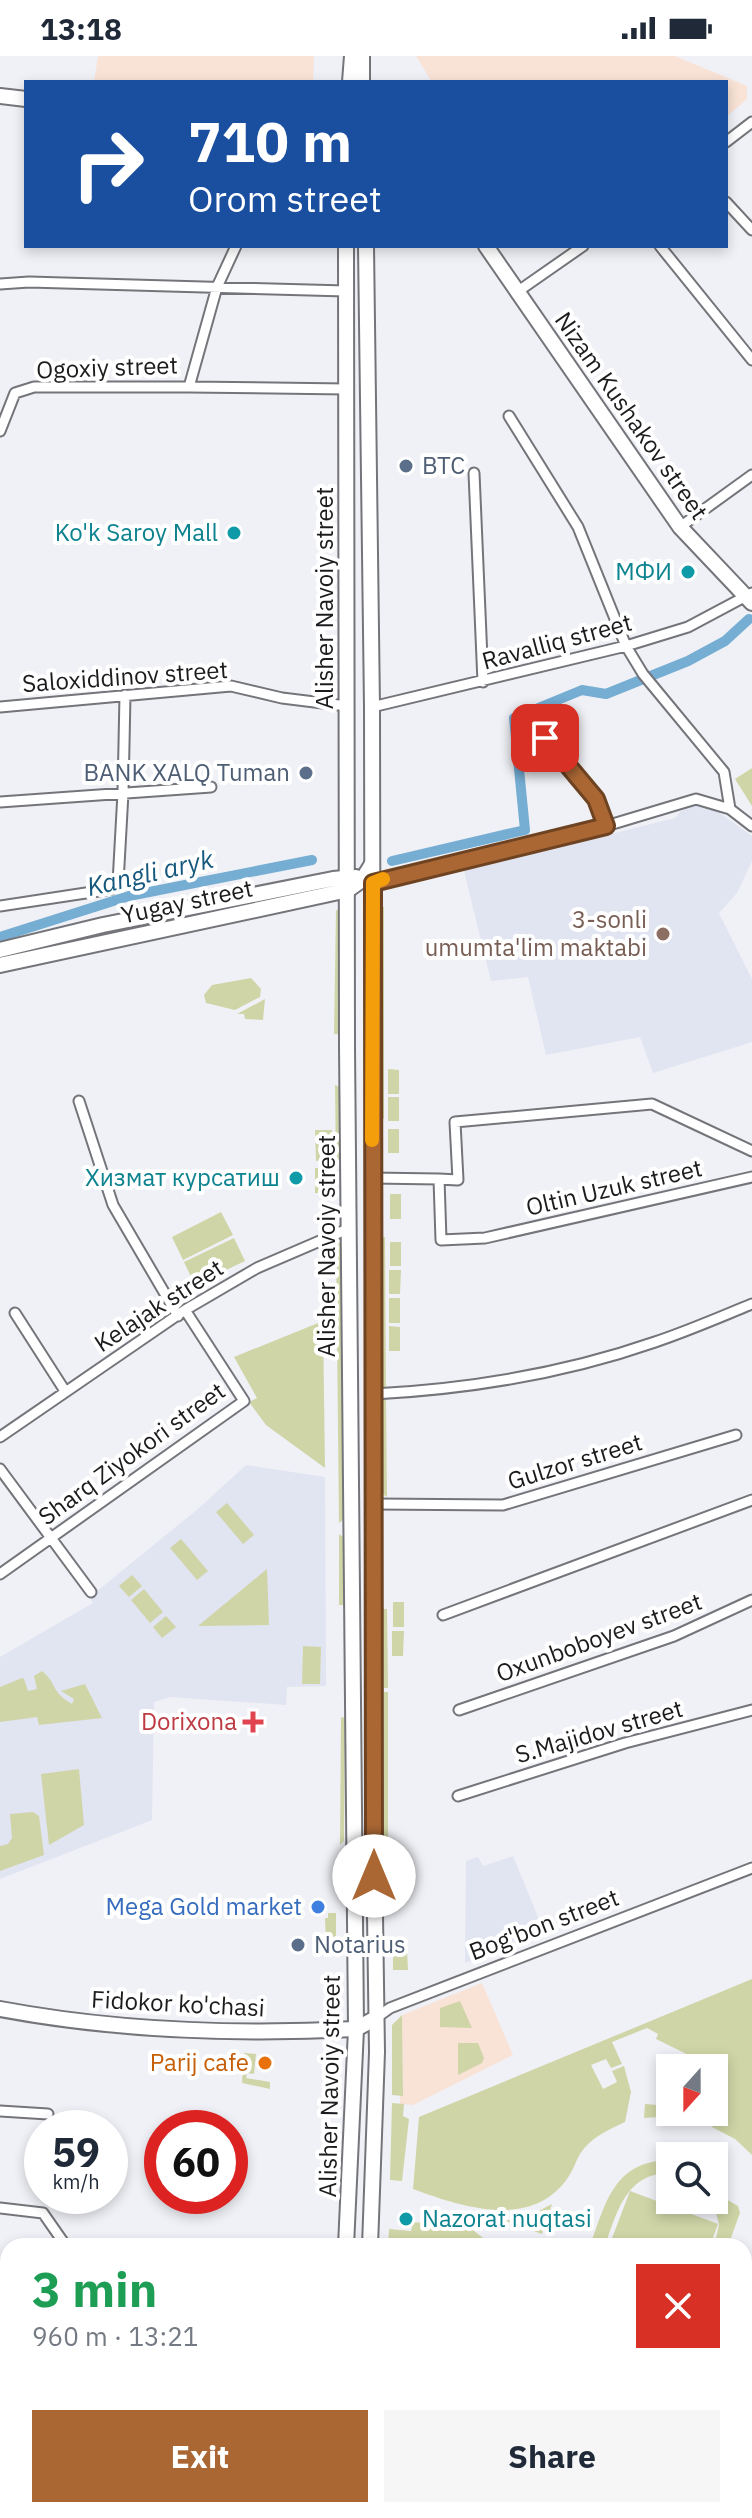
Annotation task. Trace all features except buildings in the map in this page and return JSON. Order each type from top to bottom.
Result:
[{"type":"main road","points":[[350,80],[352,56]]},
{"type":"main road","points":[[362,56],[362,80]]},
{"type":"main road","name":"Alisher Navoiy street","points":[[346,248],[347,706],[357,883],[372,904],[376,2018],[371,2238]]},
{"type":"main road","name":"Alisher Navoiy street","points":[[346,2238],[356,2029],[350,1228],[357,883],[372,707],[366,248]]},
{"type":"main road","name":"Nizam Kushakov street","points":[[487,248],[680,527],[750,598]]},
{"type":"main road","points":[[346,577],[371,576]]},
{"type":"main road","name":"Yugay street","points":[[0,950],[103,925],[357,883]]},
{"type":"main road","name":"Yugay street","points":[[0,965],[357,883]]},
{"type":"main road","points":[[351,1569],[374,1569]]},
{"type":"main road","name":"Fidokor ko'chasi","points":[[0,2009],[51,2019],[170,2030],[356,2029]]},
{"type":"main road","name":"Bog'bon street","points":[[356,2029],[376,2018]]},
{"type":"street","points":[[728,140],[752,122]]},
{"type":"street","points":[[728,204],[752,230]]},
{"type":"street","name":"Ogoxiy street","points":[[0,431],[15,393],[34,387],[189,387],[217,287],[235,248]]},
{"type":"street","points":[[517,292],[580,248]]},
{"type":"street","points":[[662,248],[752,360]]},
{"type":"street","points":[[0,284],[346,291]]},
{"type":"street","points":[[189,387],[346,389]]},
{"type":"street","points":[[509,416],[578,527],[626,646],[643,674],[724,772],[730,809]]},
{"type":"street","points":[[474,473],[483,682]]},
{"type":"street","points":[[680,527],[752,475]]},
{"type":"street","name":"Ravalliq street","points":[[372,707],[626,646],[688,627],[750,598]]},
{"type":"street","name":"Saloxiddinov street","points":[[0,707],[231,686],[282,698],[347,706]]},
{"type":"street","points":[[0,906],[112,889],[118,883],[125,695]]},
{"type":"street","points":[[528,718],[596,799],[606,826]]},
{"type":"street","points":[[0,802],[211,787]]},
{"type":"street","points":[[357,883],[606,826],[696,799],[730,809],[752,826]]},
{"type":"street","points":[[79,1101],[113,1205],[181,1313]]},
{"type":"street","points":[[372,1178],[458,1180],[455,1122],[652,1104],[752,1151]]},
{"type":"street","name":"Oltin Uzuk street","points":[[439,1179],[441,1240],[485,1238],[752,1177]]},
{"type":"street","name":"Kelajak street","points":[[0,1437],[181,1313],[257,1268],[350,1228]]},
{"type":"street","points":[[374,1394],[475,1384],[565,1368],[655,1343],[752,1304]]},
{"type":"street","points":[[15,1313],[65,1391]]},
{"type":"street","name":"Sharq Ziyokori street","points":[[0,1574],[244,1401],[181,1313]]},
{"type":"street","name":"Gulzor street","points":[[375,1504],[503,1505],[736,1435]]},
{"type":"street","points":[[0,1469],[91,1592]]},
{"type":"street","points":[[443,1615],[752,1500]]},
{"type":"street","name":"Oxunboboyev street","points":[[459,1710],[674,1636],[752,1600]]},
{"type":"street","name":"S.Majidov street","points":[[458,1796],[625,1743],[752,1710]]},
{"type":"street","name":"Bog'bon street","points":[[376,2018],[390,2008],[752,1868]]},
{"type":"street","points":[[0,2111],[24,2112]]},
{"type":"street","points":[[0,2208],[43,2213],[60,2238]]},
{"type":"shaded area","points":[[98,56],[314,56],[313,80],[94,80]]},
{"type":"shaded area","points":[[416,56],[675,56],[747,86],[747,99],[728,115],[728,80],[431,80]]},
{"type":"shaded area","name":"3-sonli umumta'lim maktabi","points":[[695,804],[704,809],[707,804],[752,836],[752,861],[737,893],[719,913],[752,979],[752,1042],[653,1073],[640,1037],[546,1055],[528,977],[491,981],[464,871],[675,818]]},
{"type":"shaded area","points":[[246,1465],[325,1477],[326,1686],[287,1687],[286,1705],[170,1697],[154,1702],[152,1820],[0,1879],[0,1657],[93,1603],[90,1597],[199,1508]]},
{"type":"shaded area","points":[[513,1856],[545,1934],[465,1963],[466,1861],[478,1857],[483,1866]]},
{"type":"shaded area","points":[[482,1983],[513,2055],[413,2105],[400,2104],[400,2096],[403,2095],[402,2015]]},
{"type":"green space","points":[[752,768],[752,806],[735,779]]},
{"type":"green space","points":[[378,906],[384,907],[384,1119],[380,1117]]},
{"type":"green space","points":[[336,910],[340,911],[339,1034],[334,1034]]},
{"type":"green space","points":[[251,978],[261,989],[260,997],[235,1010],[206,1003],[204,995],[212,985]]},
{"type":"green space","points":[[265,999],[263,1020],[245,1019],[244,1014],[237,1014]]},
{"type":"green space","points":[[388,1069],[399,1070],[399,1094],[388,1094]]},
{"type":"green space","points":[[335,1085],[340,1087],[341,1159],[336,1161]]},
{"type":"green space","points":[[388,1097],[399,1097],[399,1121],[388,1121]]},
{"type":"green space","points":[[388,1129],[399,1129],[399,1153],[388,1153]]},
{"type":"green space","points":[[315,1130],[332,1130],[332,1161],[316,1161]]},
{"type":"green space","points":[[315,1168],[332,1168],[332,1193],[315,1193]]},
{"type":"green space","points":[[390,1194],[401,1194],[401,1219],[390,1219]]},
{"type":"green space","points":[[221,1212],[233,1235],[183,1260],[172,1237]]},
{"type":"green space","points":[[383,1237],[386,1391],[381,1391],[380,1244]]},
{"type":"green space","points":[[234,1238],[245,1261],[195,1285],[184,1262]]},
{"type":"green space","points":[[336,1241],[341,1243],[344,1519],[339,1523]]},
{"type":"green space","points":[[390,1242],[401,1242],[401,1266],[390,1266]]},
{"type":"green space","points":[[389,1270],[401,1270],[400,1294],[389,1294]]},
{"type":"green space","points":[[389,1298],[400,1298],[400,1323],[389,1323]]},
{"type":"green space","points":[[323,1321],[325,1468],[266,1425],[249,1402],[257,1398],[234,1357]]},
{"type":"green space","points":[[389,1326],[400,1327],[400,1351],[389,1351]]},
{"type":"green space","points":[[381,1397],[386,1397],[387,1497],[381,1493]]},
{"type":"green space","points":[[227,1503],[254,1535],[243,1544],[216,1512]]},
{"type":"green space","points":[[339,1534],[343,1537],[344,1605],[339,1605]]},
{"type":"green space","points":[[181,1539],[208,1571],[197,1580],[170,1548]]},
{"type":"green space","points":[[267,1569],[269,1625],[198,1626]]},
{"type":"green space","points":[[132,1575],[142,1586],[129,1597],[119,1586]]},
{"type":"green space","points":[[144,1589],[163,1612],[150,1623],[131,1600]]},
{"type":"green space","points":[[393,1602],[404,1602],[404,1627],[393,1627]]},
{"type":"green space","points":[[383,1609],[387,1609],[388,1688],[384,1688]]},
{"type":"green space","points":[[166,1616],[176,1627],[162,1638],[153,1627]]},
{"type":"green space","points":[[392,1631],[404,1631],[403,1656],[392,1656]]},
{"type":"green space","points":[[303,1646],[321,1647],[320,1684],[302,1684]]},
{"type":"green space","points":[[42,1671],[60,1695],[72,1704],[74,1699],[61,1691],[85,1684],[102,1718],[39,1725],[37,1717],[0,1722],[0,1687],[22,1678],[28,1691],[37,1689],[34,1676]]},
{"type":"green space","points":[[384,1692],[388,1692],[388,1856],[384,1856]]},
{"type":"green space","points":[[341,1717],[345,1718],[344,1841],[340,1845]]},
{"type":"green space","points":[[79,1769],[84,1825],[49,1845],[41,1774]]},
{"type":"green space","points":[[33,1812],[39,1816],[44,1855],[0,1871],[0,1846],[8,1844],[12,1838],[10,1814]]},
{"type":"green space","points":[[328,1913],[336,1913],[336,1954],[329,1954],[329,1945],[326,1945],[325,1918],[328,1918]]},
{"type":"green space","points":[[393,1950],[407,1950],[408,1970],[393,1970]]},
{"type":"green space","points":[[752,1979],[752,2155],[735,2139],[712,2127],[728,2126],[728,2054],[686,2054],[656,2039],[658,2034],[647,2028],[612,2042],[622,2064],[611,2068],[606,2059],[591,2065],[603,2089],[617,2082],[612,2071],[624,2066],[631,2092],[625,2122],[589,2143],[569,2176],[554,2193],[536,2204],[496,2210],[453,2202],[413,2189],[419,2117]]},
{"type":"green space","points":[[460,2001],[472,2028],[440,2027],[440,2008]]},
{"type":"green space","points":[[402,2015],[403,2096],[392,2095],[392,2025]]},
{"type":"green space","points":[[458,2043],[478,2043],[484,2058],[482,2063],[458,2075]]},
{"type":"green space","points":[[244,2053],[256,2054],[254,2074],[247,2073],[246,2078],[270,2082],[270,2089],[242,2083]]},
{"type":"green space","points":[[392,2103],[404,2104],[403,2116],[409,2119],[402,2181],[390,2180]]},
{"type":"green space","points":[[645,2104],[656,2105],[656,2117],[644,2118]]},
{"type":"green space","points":[[656,2161],[656,2175],[633,2187],[619,2208],[608,2238],[593,2238],[615,2187],[636,2168]]},
{"type":"green space","points":[[630,2191],[656,2201],[656,2214],[691,2214],[718,2224],[713,2238],[612,2238]]},
{"type":"green space","points":[[728,2200],[738,2206],[740,2213],[731,2238],[716,2238],[719,2225],[716,2214],[728,2214]]},
{"type":"green space","points":[[552,2204],[542,2234],[505,2221],[531,2215]]},
{"type":"green space","points":[[437,2217],[473,2230],[483,2238],[388,2238],[389,2229],[411,2231],[413,2222],[429,2224]]},
{"type":"waterway","name":"Kangli aryk","points":[[392,861],[525,830],[514,718],[582,690],[606,694],[688,661],[725,641],[749,619]]},
{"type":"waterway","name":"Kangli aryk","points":[[0,937],[129,896],[312,860]]},
{"type":"slow traffic","points":[[372,1140],[373,883],[383,879]]},
{"type":"place","name":"BTC","points":[[406,466]]},
{"type":"place","name":"Ko'k Saroy Mall","points":[[234,533]]},
{"type":"place","name":"МФИ","points":[[688,572]]},
{"type":"place","name":"BANK XALQ Tuman","points":[[306,773]]},
{"type":"place","name":"3-sonli umumta'lim maktabi","points":[[663,934]]},
{"type":"place","name":"Хизмат курсатиш","points":[[296,1178]]},
{"type":"place","name":"Dorixona","points":[[253,1722]]},
{"type":"place","name":"Mega Gold market","points":[[318,1907]]},
{"type":"place","name":"Notarius","points":[[298,1945]]},
{"type":"place","name":"Parij cafe","points":[[265,2063]]},
{"type":"place","name":"Nazorat nuqtasi","points":[[406,2219]]},
{"type":"route","points":[[374,1876],[373,883],[606,826],[596,799],[545,738]]}]
